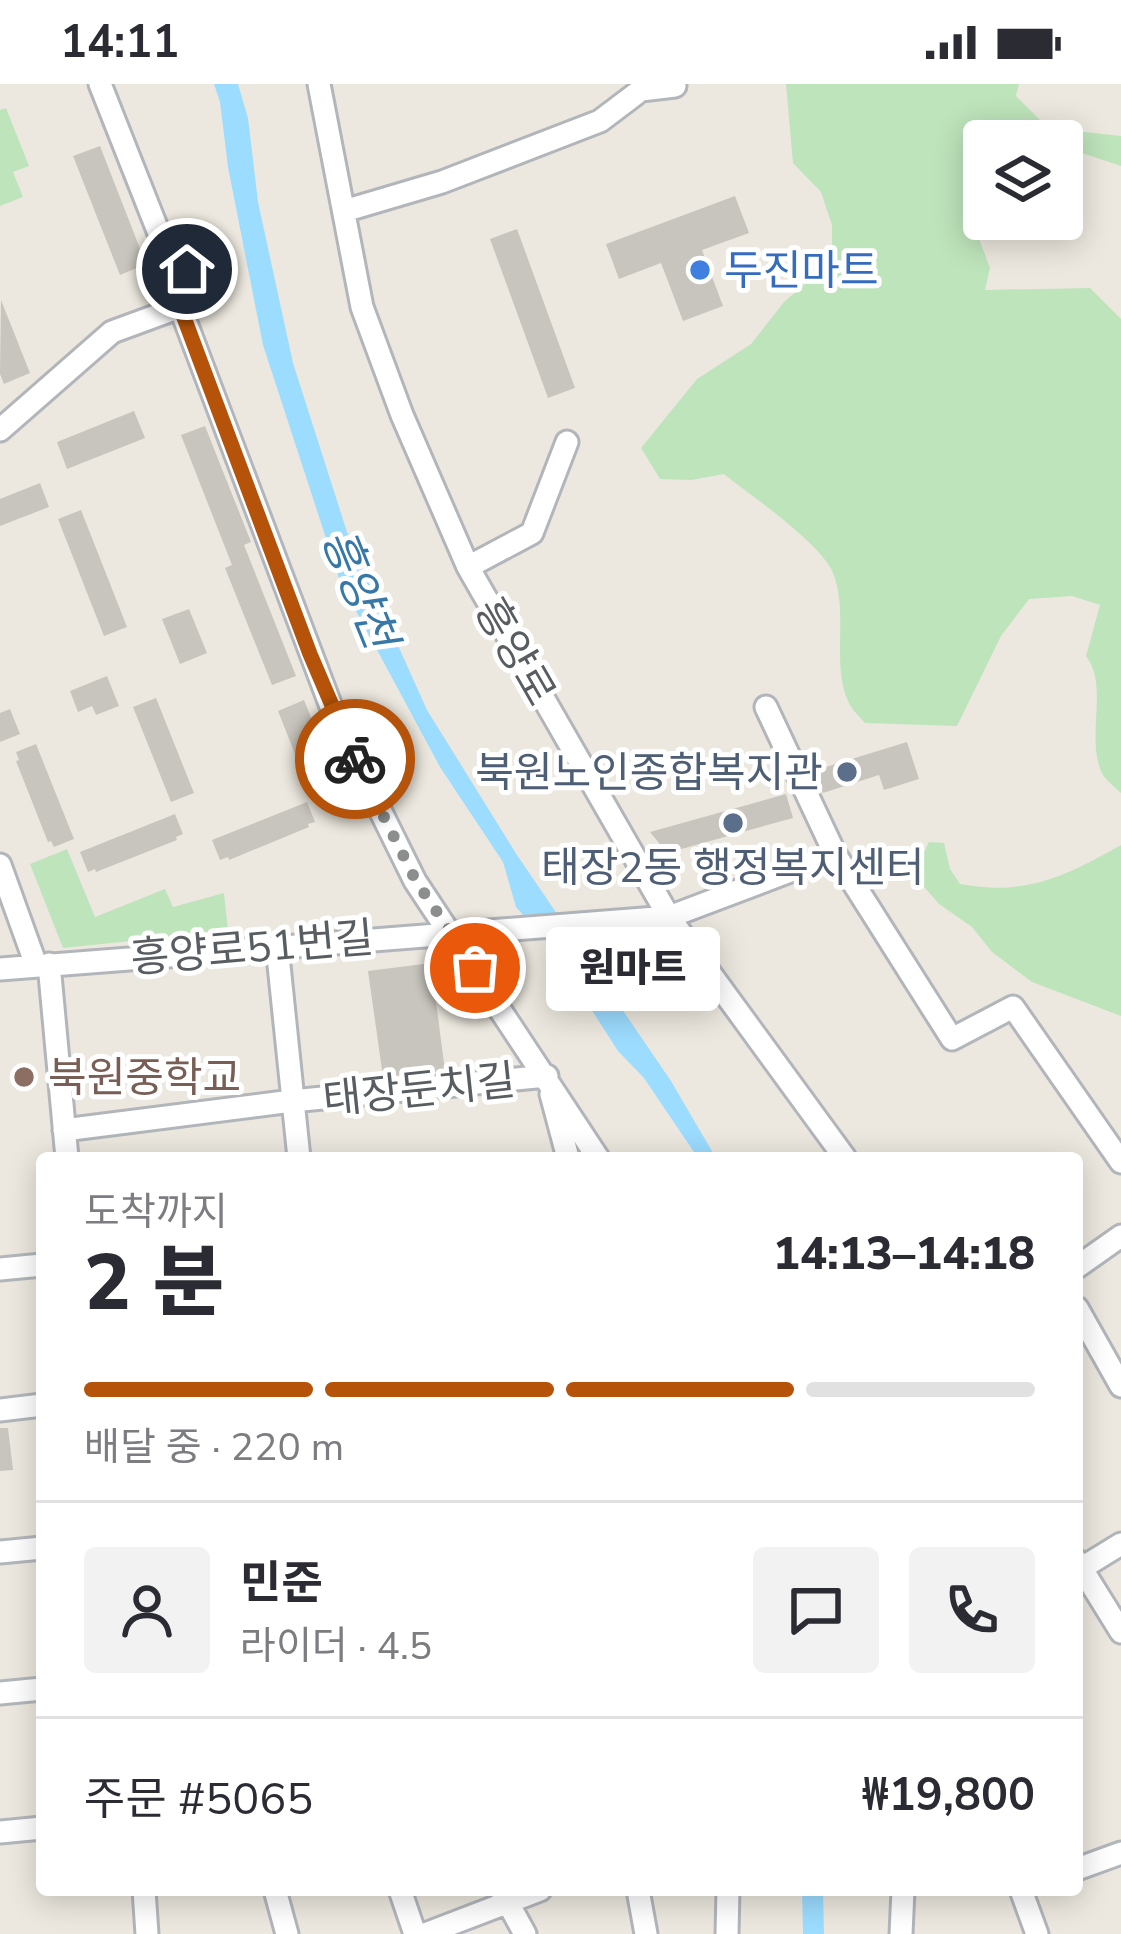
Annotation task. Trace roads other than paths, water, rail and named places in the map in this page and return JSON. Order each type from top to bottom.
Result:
[{"type":"street","name":"태장둔치길","points":[[100,84],[164,246],[187,269],[194,286],[190,299],[180,307],[338,725],[416,881],[460,931],[594,1152]]},
{"type":"street","name":"흥양로","points":[[319,84],[362,307],[402,416],[468,567],[669,916],[841,1152]]},
{"type":"street","points":[[344,211],[442,182],[600,121],[641,90],[675,86]]},
{"type":"street","points":[[0,430],[112,332],[180,307]]},
{"type":"street","points":[[468,567],[532,533],[567,442]]},
{"type":"street","points":[[766,707],[835,854],[952,1039],[1013,1007],[1121,1162]]},
{"type":"street","points":[[669,916],[835,854]]},
{"type":"street","points":[[0,865],[42,964],[66,1152]]},
{"type":"street","name":"흥양로51번길","points":[[0,969],[669,916]]},
{"type":"street","points":[[277,946],[297,1152]]},
{"type":"street","name":"태장둔치길","points":[[64,1130],[547,1076]]},
{"type":"street","points":[[547,1076],[566,1152]]},
{"type":"street","points":[[1083,1264],[1121,1236]]},
{"type":"street","points":[[0,1269],[36,1265]]},
{"type":"street","points":[[1083,1319],[1121,1386]]},
{"type":"street","points":[[0,1410],[36,1406]]},
{"type":"street","points":[[1083,1565],[1121,1544]]},
{"type":"street","points":[[0,1552],[36,1549]]},
{"type":"street","points":[[1083,1573],[1121,1632]]},
{"type":"street","points":[[0,1693],[36,1690]]},
{"type":"street","points":[[0,1832],[36,1829]]},
{"type":"street","points":[[1083,1867],[1121,1852]]},
{"type":"street","points":[[144,1896],[147,1934]]},
{"type":"street","points":[[277,1896],[287,1934]]},
{"type":"street","points":[[402,1896],[415,1934]]},
{"type":"street","points":[[639,1896],[646,1934]]},
{"type":"street","points":[[728,1896],[728,1934]]},
{"type":"street","points":[[901,1934],[903,1896]]},
{"type":"street","points":[[1026,1896],[1037,1934]]},
{"type":"street","points":[[425,1934],[504,1897],[525,1934]]},
{"type":"water","name":"흥양천","points":[[214,84],[238,84],[293,363],[347,532],[427,710],[517,855],[671,1081],[712,1152],[694,1152],[644,1078],[618,1051],[552,948],[516,907],[503,862],[440,767],[340,581],[263,345]]},
{"type":"water","points":[[802,1896],[823,1896],[824,1934],[803,1934]]},
{"type":"place","name":"두진마트","points":[[700,270]]},
{"type":"place","name":"북원노인종합복지관","points":[[847,772]]},
{"type":"place","name":"태장2동 행정복지센터","points":[[733,823]]},
{"type":"place","name":"원마트","points":[[475,968]]},
{"type":"place","name":"북원중학교","points":[[24,1077]]}]
